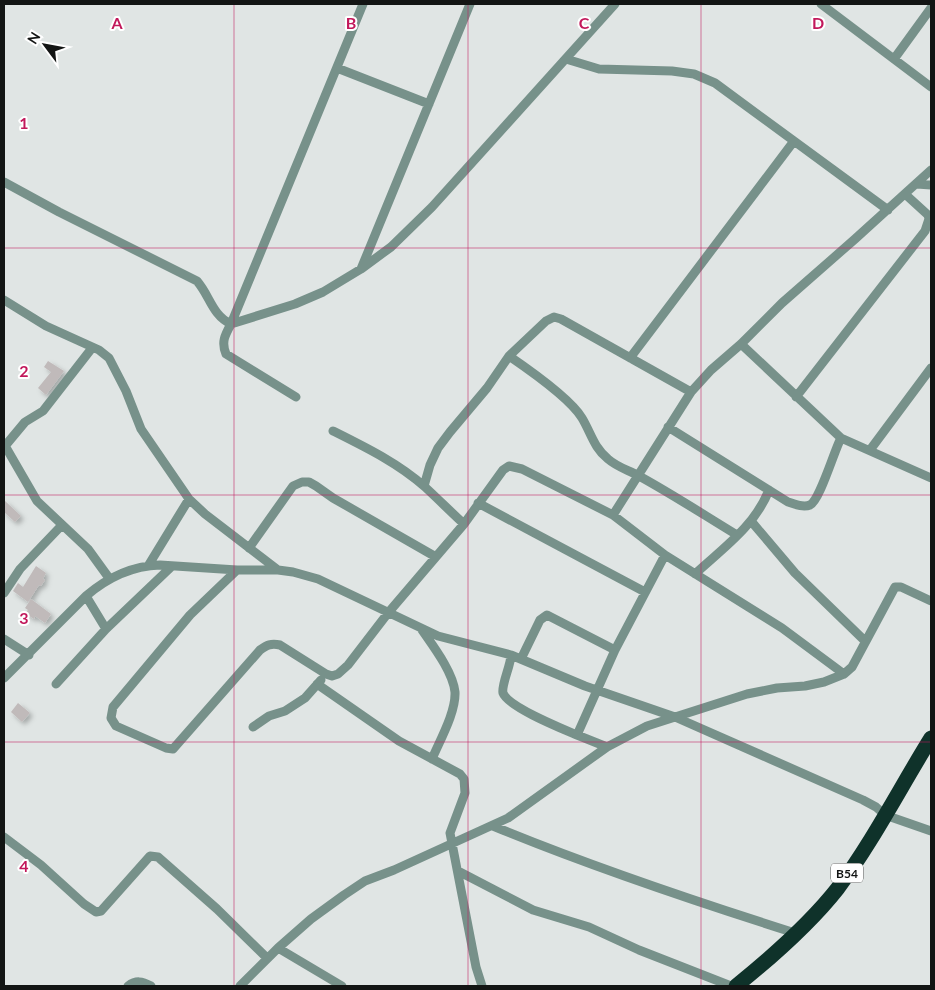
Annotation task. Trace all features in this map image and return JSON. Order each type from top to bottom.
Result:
[{"type":"highway","name":"B54","points":[[736,986],[796,933],[820,909],[839,886],[885,815],[931,738]]},
{"type":"street","points":[[296,397],[226,354],[223,346],[224,338],[363,4]]},
{"type":"street","points":[[361,269],[470,4]]},
{"type":"street","points":[[4,182],[59,212],[197,281],[203,287],[217,314],[223,321],[231,324],[296,304],[323,292],[392,248],[432,207],[615,4]]},
{"type":"street","points":[[821,4],[931,87]]},
{"type":"street","points":[[894,59],[931,8]]},
{"type":"street","points":[[566,59],[599,69],[672,70],[694,74],[715,83],[888,210]]},
{"type":"street","points":[[337,68],[429,104]]},
{"type":"street","points":[[630,358],[794,141]]},
{"type":"street","points":[[613,515],[691,392],[711,370],[741,344],[782,303],[931,170]]},
{"type":"street","points":[[917,184],[931,185]]},
{"type":"street","points":[[796,398],[925,230],[929,219],[928,215],[906,194]]},
{"type":"street","points":[[4,300],[46,326],[104,353],[114,365],[141,430],[189,499],[205,514],[278,570]]},
{"type":"street","points":[[424,486],[430,465],[438,448],[509,356],[546,321],[557,317],[691,392]]},
{"type":"street","points":[[741,344],[796,398],[841,438],[931,478]]},
{"type":"street","points":[[92,348],[43,411],[25,422],[4,445],[37,502],[88,549],[109,578]]},
{"type":"street","points":[[509,356],[539,377],[574,407],[582,418],[593,442],[616,466],[638,475],[737,535]]},
{"type":"street","points":[[870,450],[931,368]]},
{"type":"street","points":[[668,427],[788,502],[804,506],[811,504],[819,493],[841,438]]},
{"type":"street","points":[[333,431],[402,469],[424,486],[464,524]]},
{"type":"street","points":[[237,570],[190,615],[130,685],[114,707],[111,718],[116,726],[155,744],[166,748],[173,748],[260,650],[266,645],[274,643],[326,674],[332,676],[338,674],[348,665],[388,613],[464,524],[503,470],[509,466],[515,467],[613,515],[665,555],[782,628],[844,674]]},
{"type":"street","points":[[249,548],[293,486],[302,482],[308,482],[436,557]]},
{"type":"street","points":[[695,574],[751,521],[760,509],[769,490]]},
{"type":"street","points":[[148,566],[189,499]]},
{"type":"street","points":[[478,503],[645,592]]},
{"type":"street","points":[[751,521],[795,573],[865,641]]},
{"type":"street","points":[[4,592],[20,569],[62,525]]},
{"type":"street","points":[[577,735],[615,650],[665,555]]},
{"type":"street","points":[[4,678],[86,596],[109,578],[122,572],[148,566],[293,572],[318,579],[422,630],[454,641],[511,655],[596,689],[675,717],[863,800],[876,807],[885,815],[931,831]]},
{"type":"street","points":[[56,684],[106,629],[171,567]]},
{"type":"street","points":[[240,986],[278,948],[318,914],[365,881],[493,826],[522,808],[607,747],[647,726],[747,694],[777,688],[805,686],[824,682],[844,674],[852,667],[895,587],[899,586],[931,601]]},
{"type":"street","points":[[86,596],[106,629]]},
{"type":"street","points":[[522,659],[540,620],[547,615],[615,650]]},
{"type":"street","points":[[422,630],[440,657],[455,693],[452,711],[432,759]]},
{"type":"street","points":[[4,639],[28,655]]},
{"type":"street","points":[[511,655],[510,668],[503,687],[506,697],[528,713],[607,747]]},
{"type":"street","points":[[253,727],[269,716],[284,711],[305,698],[326,674]]},
{"type":"street","points":[[317,684],[399,741],[460,774],[464,779],[465,793],[450,833],[476,967],[482,986]]},
{"type":"street","points":[[493,826],[534,843],[660,888],[796,933]]},
{"type":"street","points":[[4,838],[42,865],[84,904],[96,912],[101,911],[150,856],[158,857],[217,909],[268,958]]},
{"type":"street","points":[[458,872],[528,908],[590,927],[639,950],[731,986]]},
{"type":"street","points":[[278,948],[342,986]]},
{"type":"street","points":[[128,986],[133,982],[139,981],[151,986]]},
{"type":"building","points":[[48,361],[64,371],[46,395],[38,388],[51,372],[44,367]]},
{"type":"building","points":[[4,500],[21,516],[15,522],[4,512]]},
{"type":"building","points":[[36,566],[46,573],[43,579],[45,580],[41,586],[39,585],[28,602],[13,591],[18,583],[23,587]]},
{"type":"building","points":[[31,599],[51,614],[45,623],[35,616],[34,619],[25,613],[28,610],[25,608]]},
{"type":"building","points":[[18,703],[30,713],[22,722],[11,712]]}]
